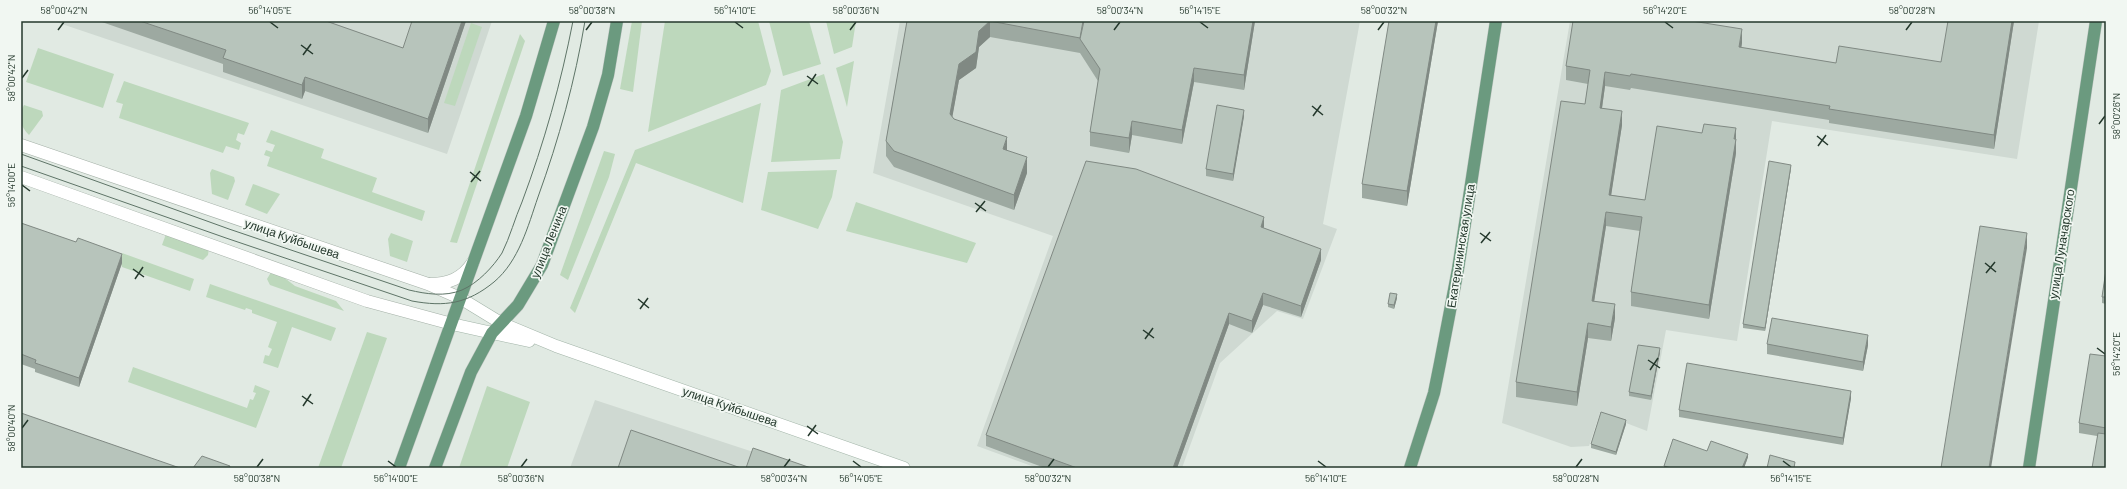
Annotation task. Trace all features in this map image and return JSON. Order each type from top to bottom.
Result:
[{"type":"main road","points":[[399,468],[526,116],[554,21]]},
{"type":"main road","name":"улица Ленина","points":[[435,468],[463,390],[492,333],[518,305],[542,265],[593,127],[608,75],[617,21]]},
{"type":"main road","name":"Екатерининская улица","points":[[1410,468],[1434,394],[1440,363],[1458,269],[1496,21]]},
{"type":"main road","name":"улица Луначарского","points":[[2029,468],[2096,21]]},
{"type":"street","name":"улица Куйбышева","points":[[21,145],[428,284],[460,298],[501,323],[556,346],[904,468]]},
{"type":"street","name":"улица Куйбышева","points":[[21,177],[367,301],[452,324],[556,346]]},
{"type":"street","points":[[428,284],[454,280],[467,270],[474,260]]},
{"type":"shaded area","points":[[53,21],[492,21],[447,154]]},
{"type":"shaded area","points":[[900,21],[1360,21],[1323,224],[1337,229],[1303,319],[1277,311],[1220,363],[1182,468],[1037,468],[977,446],[1053,236],[873,173]]},
{"type":"shaded area","points":[[1570,21],[2039,21],[2017,159],[1772,121],[1737,341],[1666,330],[1647,431],[1600,413],[1589,446],[1571,447],[1502,423]]},
{"type":"shaded area","points":[[595,400],[802,468],[570,468]]},
{"type":"green space","points":[[632,21],[642,21],[633,92],[620,89]]},
{"type":"green space","points":[[665,21],[758,21],[771,71],[766,85],[648,132]]},
{"type":"green space","points":[[769,21],[809,21],[821,64],[783,76]]},
{"type":"green space","points":[[826,21],[856,21],[852,47],[834,54]]},
{"type":"green space","points":[[471,23],[482,27],[455,106],[444,103]]},
{"type":"green space","points":[[520,34],[525,41],[457,243],[450,242]]},
{"type":"green space","points":[[38,48],[114,74],[103,108],[26,82]]},
{"type":"green space","points":[[854,61],[847,107],[836,68]]},
{"type":"green space","points":[[824,74],[843,142],[840,159],[771,162],[781,90]]},
{"type":"green space","points":[[124,81],[249,123],[244,135],[238,133],[236,140],[241,143],[239,150],[226,146],[223,153],[119,118],[123,104],[116,102]]},
{"type":"green space","points":[[761,103],[743,203],[636,163],[575,313],[570,308],[635,150]]},
{"type":"green space","points":[[24,105],[42,111],[43,116],[29,135],[21,121],[21,113]]},
{"type":"green space","points":[[271,130],[324,149],[321,158],[377,178],[372,192],[425,211],[422,221],[267,166],[270,157],[264,155],[266,150],[272,152],[275,145],[266,142]]},
{"type":"green space","points":[[604,151],[615,154],[609,177],[568,280],[560,275]]},
{"type":"green space","points":[[212,169],[234,177],[235,181],[228,200],[212,194],[210,173]]},
{"type":"green space","points":[[837,170],[832,197],[818,229],[761,210],[768,172]]},
{"type":"green space","points":[[253,184],[280,194],[267,214],[245,205]]},
{"type":"green space","points":[[856,202],[976,243],[967,263],[846,231]]},
{"type":"green space","points":[[391,233],[413,241],[407,262],[390,256],[388,239]]},
{"type":"green space","points":[[166,234],[209,248],[208,255],[203,260],[162,245]]},
{"type":"green space","points":[[122,253],[194,279],[190,291],[122,267],[120,260]]},
{"type":"green space","points":[[273,269],[295,286],[336,301],[344,311],[270,285],[267,279]]},
{"type":"green space","points":[[210,284],[336,328],[331,341],[292,327],[278,368],[263,363],[265,355],[269,356],[272,349],[268,347],[277,322],[252,313],[252,310],[246,308],[245,310],[206,297]]},
{"type":"green space","points":[[367,332],[387,338],[341,468],[318,468]]},
{"type":"green space","points":[[133,367],[247,408],[250,399],[253,400],[256,393],[253,392],[255,385],[270,391],[256,428],[128,382]]},
{"type":"green space","points":[[487,386],[530,402],[507,468],[459,468]]},
{"type":"building","points":[[140,21],[326,21],[403,48],[412,21],[462,21],[428,119],[305,77],[302,85],[223,58],[226,50]]},
{"type":"building","points":[[907,21],[990,21],[979,31],[976,52],[959,64],[950,114],[954,119],[1007,137],[1003,149],[1027,157],[1014,195],[894,151],[886,141]]},
{"type":"building","points":[[990,21],[1083,21],[1080,38]]},
{"type":"building","points":[[1084,21],[1253,21],[1244,75],[1194,68],[1182,130],[1132,121],[1129,138],[1090,132],[1100,69],[1080,39]]},
{"type":"building","points":[[1389,21],[1436,21],[1407,191],[1362,184]]},
{"type":"building","points":[[1573,21],[1692,21],[1742,29],[1739,47],[1836,63],[1839,46],[1941,62],[1948,21],[2012,21],[1994,135],[1829,109],[1830,106],[1631,74],[1630,76],[1605,72],[1600,108],[1622,111],[1609,195],[1645,200],[1657,126],[1702,133],[1704,124],[1736,128],[1734,139],[1736,139],[1709,305],[1631,292],[1642,217],[1606,212],[1592,301],[1615,304],[1611,327],[1588,323],[1577,392],[1516,382],[1561,101],[1585,104],[1590,70],[1566,66]]},
{"type":"building","points":[[1217,105],[1244,110],[1233,174],[1206,169]]},
{"type":"building","points":[[1086,161],[1136,169],[1264,217],[1261,227],[1321,249],[1301,306],[1263,293],[1252,321],[1229,313],[1173,468],[1077,468],[986,435]]},
{"type":"building","points":[[1769,161],[1791,165],[1765,328],[1743,324]]},
{"type":"building","points":[[21,223],[76,242],[78,238],[122,254],[79,378],[35,363],[36,360],[21,354]]},
{"type":"building","points":[[1980,226],[2027,233],[1989,468],[1941,468]]},
{"type":"building","points":[[2106,270],[2106,297],[2102,297]]},
{"type":"building","points":[[1390,293],[1397,294],[1394,305],[1388,304]]},
{"type":"building","points":[[1772,318],[1868,335],[1863,362],[1767,344]]},
{"type":"building","points":[[1638,345],[1660,348],[1651,396],[1629,392]]},
{"type":"building","points":[[2090,354],[2106,356],[2106,428],[2079,423]]},
{"type":"building","points":[[1687,363],[1851,391],[1843,438],[1679,410]]},
{"type":"building","points":[[1601,412],[1626,420],[1616,452],[1591,444]]},
{"type":"building","points":[[21,413],[180,468],[21,468]]},
{"type":"building","points":[[631,430],[741,468],[618,468]]},
{"type":"building","points":[[2098,433],[2106,434],[2106,468],[2092,468]]},
{"type":"building","points":[[1673,439],[1707,451],[1711,441],[1748,454],[1742,468],[1671,468],[1664,466]]},
{"type":"building","points":[[753,448],[811,468],[746,468]]},
{"type":"building","points":[[1770,455],[1795,462],[1794,468],[1767,468]]},
{"type":"building","points":[[202,456],[230,466],[229,468],[193,468]]},
{"type":"tram line","points":[[21,154],[229,229],[409,290],[422,293],[449,294],[468,287],[485,274],[505,247],[545,135],[563,67],[573,21]]},
{"type":"tram line","points":[[21,166],[412,301],[435,304],[455,302],[474,295],[494,282],[503,274],[522,242],[546,175],[559,132],[571,88],[585,21]]}]
